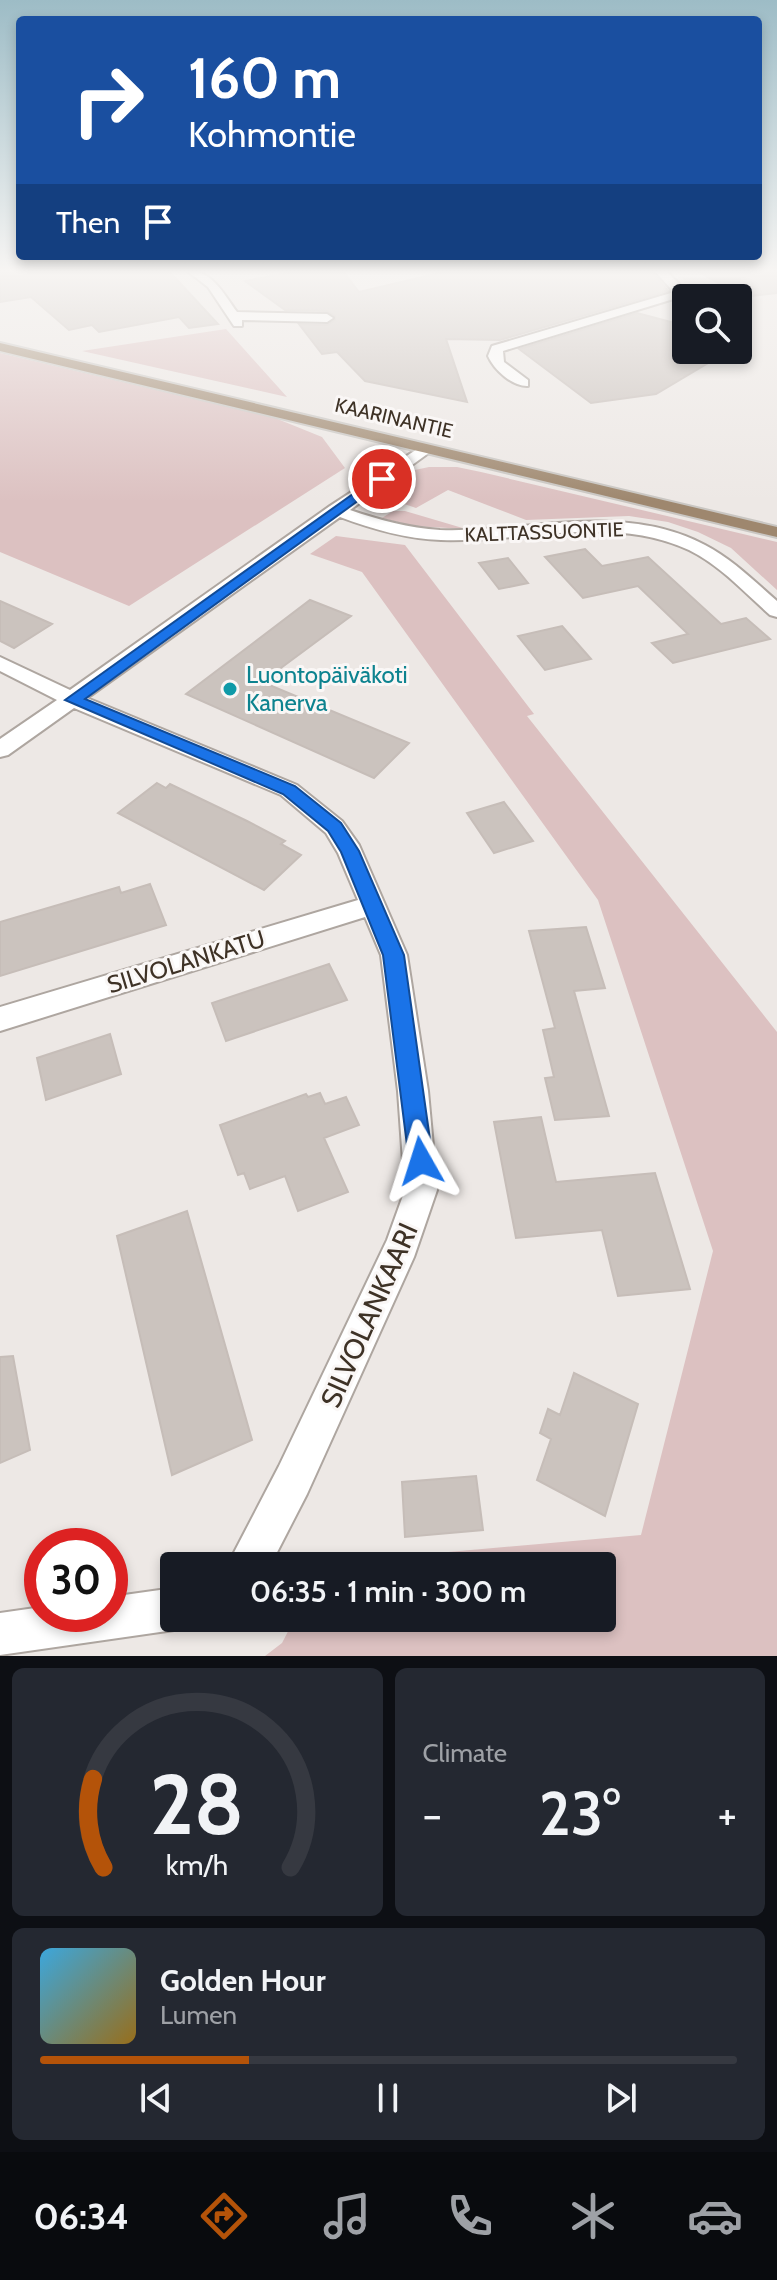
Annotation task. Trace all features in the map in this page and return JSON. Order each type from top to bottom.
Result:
[{"type":"main road","name":"KAARINANTIE","points":[[1,347],[777,532]]},
{"type":"street","points":[[503,347],[497,349],[495,356],[498,364],[523,383]]},
{"type":"street","points":[[0,750],[425,449]]},
{"type":"street","name":"KALTTASSUONTIE","points":[[336,510],[392,529],[422,534],[468,535],[598,527],[660,534],[713,557],[777,611]]},
{"type":"street","name":"SILVOLANKAARI","points":[[0,663],[73,700],[289,790],[334,827],[350,851],[394,955],[413,1091],[421,1190],[416,1211],[389,1273],[293,1480],[255,1552]]},
{"type":"street","name":"SILVOLANKATU","points":[[0,1019],[372,905]]},
{"type":"street","points":[[0,1634],[160,1611]]},
{"type":"shaded area","points":[[106,347],[242,347],[287,397],[82,351]]},
{"type":"shaded area","points":[[0,353],[275,418],[322,437],[345,468],[129,606],[0,552]]},
{"type":"shaded area","points":[[457,467],[481,472],[777,542],[777,590],[731,548],[668,522],[629,516],[526,520],[448,490],[416,508],[372,493],[415,470]]},
{"type":"shaded area","points":[[393,511],[405,511],[466,529],[413,526],[382,518]]},
{"type":"shaded area","points":[[336,536],[405,545],[534,714],[527,716],[777,1032],[777,1656],[265,1656],[282,1643],[288,1632],[616,1632],[616,1552],[449,1552],[641,1535],[713,1251],[598,900],[362,572],[310,554]]},
{"type":"building","points":[[317,347],[449,347],[467,402],[365,381],[337,352],[322,354]]},
{"type":"building","points":[[672,347],[672,364],[706,364],[656,394],[591,403],[519,349]]},
{"type":"building","points":[[585,549],[602,566],[648,557],[721,624],[746,618],[770,639],[673,663],[652,643],[688,634],[638,586],[583,598],[545,557]]},
{"type":"building","points":[[508,558],[528,583],[499,589],[479,563]]},
{"type":"building","name":"Luontopäiväkoti Kanerva","points":[[310,600],[351,616],[262,682],[409,743],[374,778],[186,694]]},
{"type":"building","points":[[0,601],[52,624],[14,648],[0,641]]},
{"type":"building","points":[[562,626],[591,659],[545,670],[518,636]]},
{"type":"building","points":[[157,783],[166,788],[170,784],[247,821],[285,841],[281,844],[301,855],[264,890],[118,813]]},
{"type":"building","points":[[504,802],[533,841],[494,853],[467,813]]},
{"type":"building","points":[[150,884],[166,925],[0,976],[0,922],[119,887],[121,893]]},
{"type":"building","points":[[586,927],[605,988],[574,991],[609,1116],[555,1120],[545,1078],[554,1077],[543,1030],[555,1028],[529,931]]},
{"type":"building","points":[[329,964],[347,1000],[226,1041],[212,1003]]},
{"type":"building","points":[[110,1034],[121,1074],[46,1100],[37,1058]]},
{"type":"building","points":[[320,1093],[325,1104],[346,1097],[359,1125],[324,1138],[348,1192],[298,1211],[285,1176],[250,1189],[244,1173],[238,1175],[220,1125],[306,1094],[308,1097]]},
{"type":"building","points":[[541,1117],[556,1182],[655,1173],[690,1289],[618,1296],[602,1230],[516,1238],[494,1122]]},
{"type":"building","points":[[187,1211],[252,1440],[172,1475],[117,1236]]},
{"type":"building","points":[[13,1356],[30,1450],[0,1463],[0,1357]]},
{"type":"building","points":[[574,1373],[638,1404],[605,1516],[537,1480],[551,1439],[540,1433],[548,1409],[560,1415]]},
{"type":"building","points":[[476,1476],[483,1530],[405,1537],[402,1482]]},
{"type":"place","name":"Luontopäiväkoti Kanerva","points":[[230,689]]},
{"type":"route","points":[[382,479],[73,700],[289,790],[334,827],[350,851],[394,955],[421,1161]]}]
